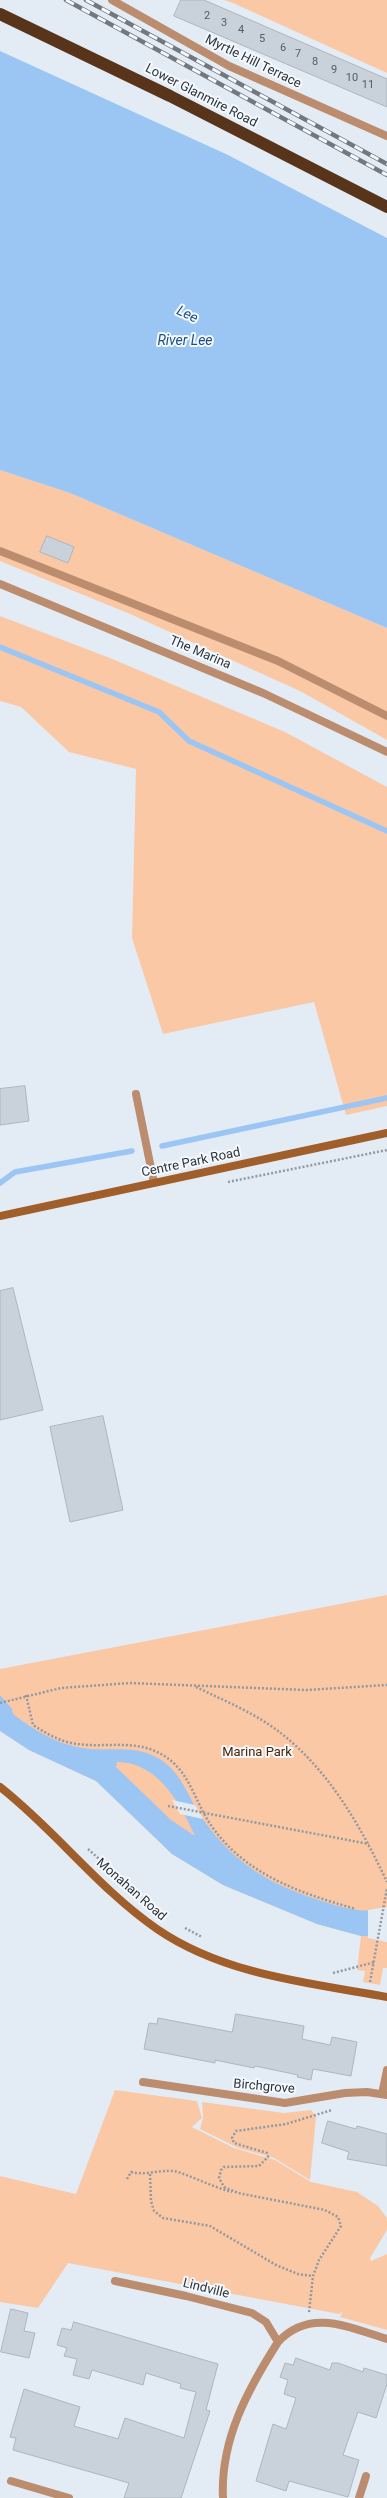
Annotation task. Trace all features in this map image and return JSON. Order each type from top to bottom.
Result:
[{"type":"highway","name":"Lower Glanmire Road","points":[[0,14],[170,96],[387,207]]},
{"type":"street","name":"Myrtle Hill Terrace","points":[[112,0],[229,66],[387,136]]},
{"type":"street","name":"The Marina","points":[[0,551],[278,661],[387,716]]},
{"type":"street","name":"The Marina","points":[[0,584],[263,693],[387,752]]},
{"type":"street","points":[[136,1094],[154,1183]]},
{"type":"street","name":"Centre Park Road","points":[[0,1216],[387,1133]]},
{"type":"street","name":"Monahan Road","points":[[0,1787],[116,1895],[143,1918],[171,1937],[222,1962],[253,1971],[387,1997]]},
{"type":"street","name":"Birchgrove","points":[[143,2082],[285,2103],[345,2093],[385,2095],[387,2070]]},
{"type":"street","name":"Lindville","points":[[115,2281],[252,2313],[266,2322],[278,2342]]},
{"type":"street","points":[[223,2498],[223,2478],[236,2420],[248,2392],[278,2342],[292,2329],[309,2322],[346,2327],[387,2339]]},
{"type":"street","points":[[359,2498],[366,2476]]},
{"type":"street","points":[[11,2481],[69,2498]]},
{"type":"path","points":[[0,1703],[26,1695],[61,1688],[130,1683],[306,1690],[387,1685]]},
{"type":"path","points":[[194,1686],[243,1709],[282,1734],[328,1780],[369,1844],[387,1882]]},
{"type":"path","points":[[26,1695],[33,1726],[59,1739],[76,1744],[122,1744],[146,1748],[161,1754],[188,1779],[204,1813],[230,1848],[258,1871],[280,1884],[310,1897],[356,1909]]},
{"type":"path","points":[[168,1806],[369,1844]]},
{"type":"path","points":[[86,1846],[158,1912]]},
{"type":"path","points":[[367,1993],[375,1962],[387,1888]]},
{"type":"path","points":[[183,1928],[206,1939]]},
{"type":"path","points":[[327,1975],[375,1962]]},
{"type":"path","points":[[238,2193],[224,2187],[220,2183],[221,2170],[231,2166],[259,2166],[268,2157],[267,2153],[261,2150],[234,2143],[232,2138],[236,2131],[286,2124],[337,2109]]},
{"type":"path","points":[[127,2178],[131,2172],[150,2174],[177,2172],[200,2182],[238,2193],[324,2210],[338,2217],[341,2226],[319,2260],[313,2276],[309,2322]]},
{"type":"path","points":[[150,2174],[151,2201],[154,2211],[162,2218],[210,2226],[276,2264],[298,2274],[313,2276]]},
{"type":"green space","points":[[224,0],[387,0],[387,73],[233,3]]},
{"type":"green space","points":[[0,470],[70,493],[387,628],[387,740],[302,692],[130,614],[0,561]]},
{"type":"green space","points":[[0,616],[110,658],[285,732],[387,787],[387,1106],[346,1115],[314,1002],[163,1034],[132,938],[136,769],[69,752],[21,707],[0,701]]},
{"type":"green space","name":"Marina Park","points":[[387,1595],[387,1968],[383,1968],[380,1985],[363,1982],[365,1971],[357,1970],[361,1936],[317,1924],[223,1885],[172,1854],[96,1781],[29,1750],[0,1731],[0,1669]]},
{"type":"green space","points":[[115,2090],[197,2101],[202,2118],[192,2127],[234,2148],[275,2160],[311,2182],[357,2192],[378,2206],[387,2218],[387,2230],[370,2258],[371,2261],[387,2254],[387,2330],[340,2317],[343,2311],[339,2314],[68,2263],[38,2308],[0,2302],[0,2176],[76,2194]]},
{"type":"green space","points":[[202,2102],[284,2113],[311,2110],[316,2117],[310,2180],[274,2158],[238,2148],[200,2129],[203,2118]]},
{"type":"water","name":"River Lee","points":[[0,51],[228,155],[387,238],[387,628],[70,493],[0,470]]},
{"type":"water","points":[[0,1695],[12,1709],[13,1714],[37,1731],[55,1740],[83,1748],[137,1751],[154,1756],[171,1768],[178,1776],[197,1811],[215,1835],[241,1861],[255,1871],[286,1888],[339,1906],[354,1910],[369,1911],[387,1909],[368,1936],[361,1936],[317,1924],[223,1885],[172,1854],[96,1781],[29,1750],[0,1731]],"holes":[[[117,1762],[132,1764],[144,1769],[156,1777],[166,1787],[175,1798],[195,1836],[171,1820],[116,1767]]]},
{"type":"pier","points":[[172,1800],[195,1805],[203,1819],[180,1814]]},
{"type":"pier","points":[[387,1907],[387,1942],[368,1938],[368,1910]]},
{"type":"building","points":[[181,0],[204,0],[387,79],[387,107],[174,16]]},
{"type":"building","points":[[47,536],[74,547],[68,563],[40,552]]},
{"type":"building","points":[[25,1086],[29,1121],[0,1125],[0,1089]]},
{"type":"building","points":[[13,1288],[43,1410],[0,1420],[0,1291]]},
{"type":"building","points":[[103,1416],[123,1510],[70,1522],[50,1427]]},
{"type":"building","points":[[236,2014],[304,2026],[302,2039],[330,2045],[332,2037],[357,2042],[351,2076],[313,2069],[311,2080],[297,2077],[298,2075],[255,2066],[254,2068],[215,2060],[215,2063],[144,2049],[149,2023],[157,2024],[158,2018],[232,2032]]},
{"type":"building","points":[[328,2121],[356,2129],[357,2126],[387,2134],[387,2166],[347,2159],[349,2152],[322,2143]]},
{"type":"building","points":[[11,2309],[28,2313],[24,2331],[35,2333],[29,2358],[1,2352]]},
{"type":"building","points":[[74,2322],[218,2364],[206,2410],[210,2411],[181,2498],[124,2498],[129,2483],[13,2450],[16,2438],[10,2437],[24,2389],[80,2407],[74,2426],[118,2439],[125,2418],[184,2438],[196,2392],[180,2388],[181,2384],[146,2373],[143,2385],[92,2370],[89,2379],[73,2375],[77,2359],[64,2356],[67,2348],[57,2345],[62,2328],[71,2330]]},
{"type":"building","points":[[296,2358],[330,2370],[332,2363],[338,2363],[363,2372],[364,2368],[387,2375],[387,2384],[376,2418],[358,2412],[343,2455],[359,2460],[348,2497],[289,2481],[286,2491],[256,2481],[273,2424],[286,2429],[296,2398],[284,2394],[288,2380],[280,2377],[285,2363],[293,2365]]},
{"type":"waterway","points":[[0,647],[159,712],[189,741],[387,831]]},
{"type":"waterway","points":[[162,1146],[387,1098]]},
{"type":"waterway","points":[[0,1183],[15,1172],[132,1151]]},
{"type":"railway","points":[[66,0],[387,175]]},
{"type":"railway","points":[[86,0],[387,164]]},
{"type":"water label","name":"Lee","points":[[187,315]]}]
